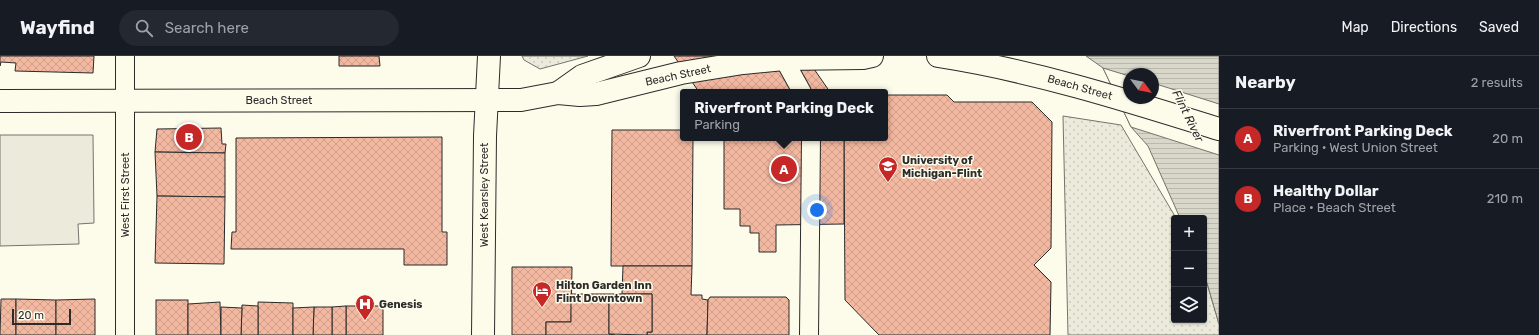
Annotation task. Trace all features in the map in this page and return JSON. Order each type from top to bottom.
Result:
[{"type":"street","name":"West First Street","points":[[125,56],[125,335]]},
{"type":"street","name":"West Kearsley Street","points":[[484,335],[485,136],[489,56]]},
{"type":"street","name":"Beach Street","points":[[558,94],[582,76],[639,56]]},
{"type":"street","name":"Beach Street","points":[[0,101],[521,100],[558,94],[580,96],[596,94],[705,68],[783,58],[863,58],[872,56]]},
{"type":"street","name":"Beach Street","points":[[938,56],[1034,74],[1117,97],[1219,129]]},
{"type":"street","points":[[783,58],[800,89]]},
{"type":"street","points":[[809,329],[812,141]]},
{"type":"shaded area","points":[[522,56],[588,56],[540,69],[524,60]]},
{"type":"shaded area","points":[[1063,116],[1121,125],[1174,215],[1171,215],[1171,323],[1207,323],[1207,283],[1219,324],[1219,335],[1068,335]]},
{"type":"shaded area","points":[[0,135],[93,135],[94,223],[78,224],[79,244],[0,246]]},
{"type":"water","name":"Flint River","points":[[1086,56],[1219,56],[1219,324],[1207,283],[1207,215],[1179,215],[1148,146],[1131,127],[1103,68]]},
{"type":"pier","points":[[1103,68],[1123,74],[1123,104],[1159,104],[1159,85],[1219,104],[1219,155],[1131,127]]},
{"type":"building","points":[[0,56],[94,56],[93,73],[15,71],[16,63],[1,62],[0,66]]},
{"type":"building","points":[[339,56],[379,56],[380,66],[339,66]]},
{"type":"building","points":[[674,56],[805,56],[828,89],[697,89]]},
{"type":"building","name":"University of Michigan-Flint","points":[[888,95],[947,95],[954,102],[1032,102],[1052,122],[1051,248],[1034,265],[1051,282],[1050,335],[879,335],[845,300],[844,141],[888,141]]},
{"type":"building","points":[[221,128],[222,144],[226,144],[225,153],[155,152],[157,129]]},
{"type":"building","points":[[612,130],[680,130],[680,141],[693,141],[692,266],[611,266]]},
{"type":"building","points":[[442,137],[442,232],[447,232],[447,265],[404,265],[404,249],[231,249],[232,232],[236,232],[236,138]]},
{"type":"building","points":[[724,141],[844,141],[844,224],[776,225],[776,252],[759,252],[759,233],[750,233],[750,226],[740,226],[740,209],[724,209]]},
{"type":"building","points":[[155,152],[225,153],[225,197],[157,196]]},
{"type":"building","points":[[157,196],[225,197],[224,264],[155,263]]},
{"type":"building","points":[[623,266],[692,266],[691,295],[702,295],[702,299],[708,300],[707,335],[647,335],[647,332],[652,332],[652,294],[622,294]]},
{"type":"building","name":"Hilton Garden Inn Flint Downtown","points":[[512,267],[572,267],[571,322],[546,322],[546,335],[512,335]]},
{"type":"building","points":[[571,294],[609,294],[609,334],[615,335],[546,335],[546,322],[571,322]]},
{"type":"building","points":[[609,294],[652,294],[652,332],[647,332],[647,335],[609,334]]},
{"type":"building","points":[[710,297],[786,297],[789,300],[789,335],[707,335],[708,300]]},
{"type":"building","points":[[1,299],[16,299],[16,335],[0,335]]},
{"type":"building","points":[[16,299],[56,300],[56,335],[16,335]]},
{"type":"building","points":[[95,299],[95,335],[56,335],[56,300]]},
{"type":"building","points":[[156,300],[188,300],[188,335],[156,335]]},
{"type":"building","points":[[220,302],[221,335],[188,335],[188,304]]},
{"type":"building","points":[[258,302],[293,303],[293,335],[258,335]]},
{"type":"building","points":[[242,305],[258,306],[258,335],[241,335]]},
{"type":"building","name":"Genesis","points":[[346,306],[383,306],[383,335],[346,335]]},
{"type":"building","points":[[346,306],[346,335],[332,335],[332,307]]},
{"type":"building","points":[[221,307],[242,308],[241,335],[221,335]]},
{"type":"building","points":[[314,307],[332,307],[332,335],[313,335]]},
{"type":"building","points":[[314,307],[313,335],[293,335],[293,308]]},
{"type":"place","name":"Healthy Dollar","points":[[189,137]]},
{"type":"place","name":"Riverfront Parking Deck","points":[[784,169]]},
{"type":"place","name":"University of Michigan-Flint","points":[[888,183]]},
{"type":"place","name":"Hilton Garden Inn Flint Downtown","points":[[542,308]]},
{"type":"place","name":"Genesis","points":[[365,321]]}]
